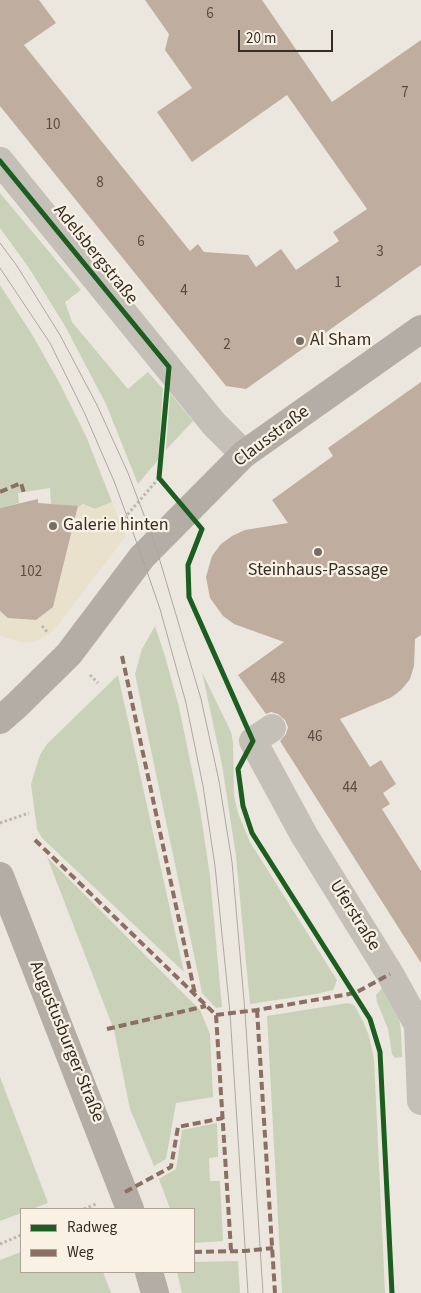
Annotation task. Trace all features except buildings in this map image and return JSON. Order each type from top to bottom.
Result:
[{"type":"main road","name":"Clausstraße","points":[[0,720],[69,654],[142,557],[244,454],[421,329]]},
{"type":"main road","name":"Augustusburger Straße","points":[[0,876],[130,1208]]},
{"type":"main road","points":[[149,1273],[155,1293]]},
{"type":"street","name":"Adelsbergstraße","points":[[0,161],[214,424],[244,454]]},
{"type":"street","name":"Uferstraße","points":[[263,735],[304,835],[419,1024],[421,1101]]},
{"type":"path","points":[[120,522],[159,478]]},
{"type":"path","points":[[263,735],[238,769],[243,806],[252,833],[370,1019],[380,1052],[392,1293]]},
{"type":"path","points":[[0,823],[29,813]]},
{"type":"path","points":[[0,1244],[20,1235]]},
{"type":"green space","points":[[0,193],[81,290],[65,302],[72,322],[128,389],[148,372],[163,389],[158,460],[138,484],[106,404],[65,326],[29,268],[0,228]]},
{"type":"green space","points":[[0,285],[33,336],[60,384],[86,436],[112,502],[95,509],[83,504],[79,507],[51,504],[50,488],[18,493],[19,503],[0,508]]},
{"type":"green space","points":[[170,393],[193,421],[166,450]]},
{"type":"green space","points":[[155,626],[179,707],[200,809],[210,876],[222,1007],[216,1008],[202,993],[135,674],[142,649]]},
{"type":"green space","points":[[202,672],[231,732],[233,742],[234,796],[238,813],[250,842],[337,980],[333,990],[250,1004],[236,856],[222,765]]},
{"type":"green space","points":[[118,675],[184,972],[42,838],[37,829],[31,784],[40,755],[47,744]]},
{"type":"green space","points":[[47,857],[200,1010],[210,1034],[213,1097],[176,1103],[166,1159],[154,1166],[130,1109],[114,1030]]},
{"type":"green space","points":[[385,985],[398,1010],[402,1057],[395,1058],[392,1054],[388,1029],[377,1002],[376,995]]},
{"type":"green space","points":[[348,1003],[354,1005],[363,1021],[369,1036],[374,1059],[385,1293],[282,1293],[267,1016]]},
{"type":"green space","points":[[0,1077],[48,1203],[35,1208],[20,1208],[20,1213],[0,1221]]},
{"type":"green space","points":[[217,1123],[218,1157],[209,1158],[210,1181],[220,1181],[223,1241],[195,1243],[195,1208],[170,1208],[159,1179],[176,1169],[182,1130]]},
{"type":"green space","points":[[20,1252],[20,1273],[103,1273],[111,1293],[0,1293],[0,1260]]},
{"type":"green space","points":[[238,1261],[240,1293],[182,1293],[177,1273],[195,1273],[195,1262]]},
{"type":"shaded area","points":[[112,502],[126,536],[58,625],[49,634],[36,641],[24,643],[0,636],[0,611],[8,618],[35,620],[53,607],[79,507],[83,504],[95,509]]},
{"type":"tram line","points":[[0,243],[17,266],[60,335],[97,405],[128,473],[155,544],[201,699],[219,781],[232,862],[245,1012],[263,1293]]},
{"type":"tram line","points":[[0,268],[50,343],[84,412],[114,481],[160,609],[186,703],[203,786],[215,866],[230,1013],[248,1293]]},
{"type":"marked path","points":[[0,492],[21,483],[24,493]]},
{"type":"marked path","points":[[122,656],[195,994]]},
{"type":"marked path","points":[[35,840],[216,1015],[231,1250]]},
{"type":"marked path","points":[[216,1015],[355,993],[390,974]]},
{"type":"marked path","points":[[107,1029],[206,1006]]},
{"type":"marked path","points":[[257,1010],[275,1293]]},
{"type":"marked path","points":[[125,1192],[171,1167],[178,1127],[223,1118]]},
{"type":"marked path","points":[[195,1252],[245,1251],[273,1248]]},
{"type":"cycle path","points":[[0,161],[169,367],[159,478],[202,529],[188,565],[189,597],[253,741],[238,769],[243,806],[252,833],[370,1019],[380,1052],[392,1293]]},
{"type":"place","name":"Al Sham","points":[[300,341]]},
{"type":"place","name":"Galerie hinten","points":[[53,526]]},
{"type":"place","name":"Steinhaus-Passage","points":[[318,552]]}]
